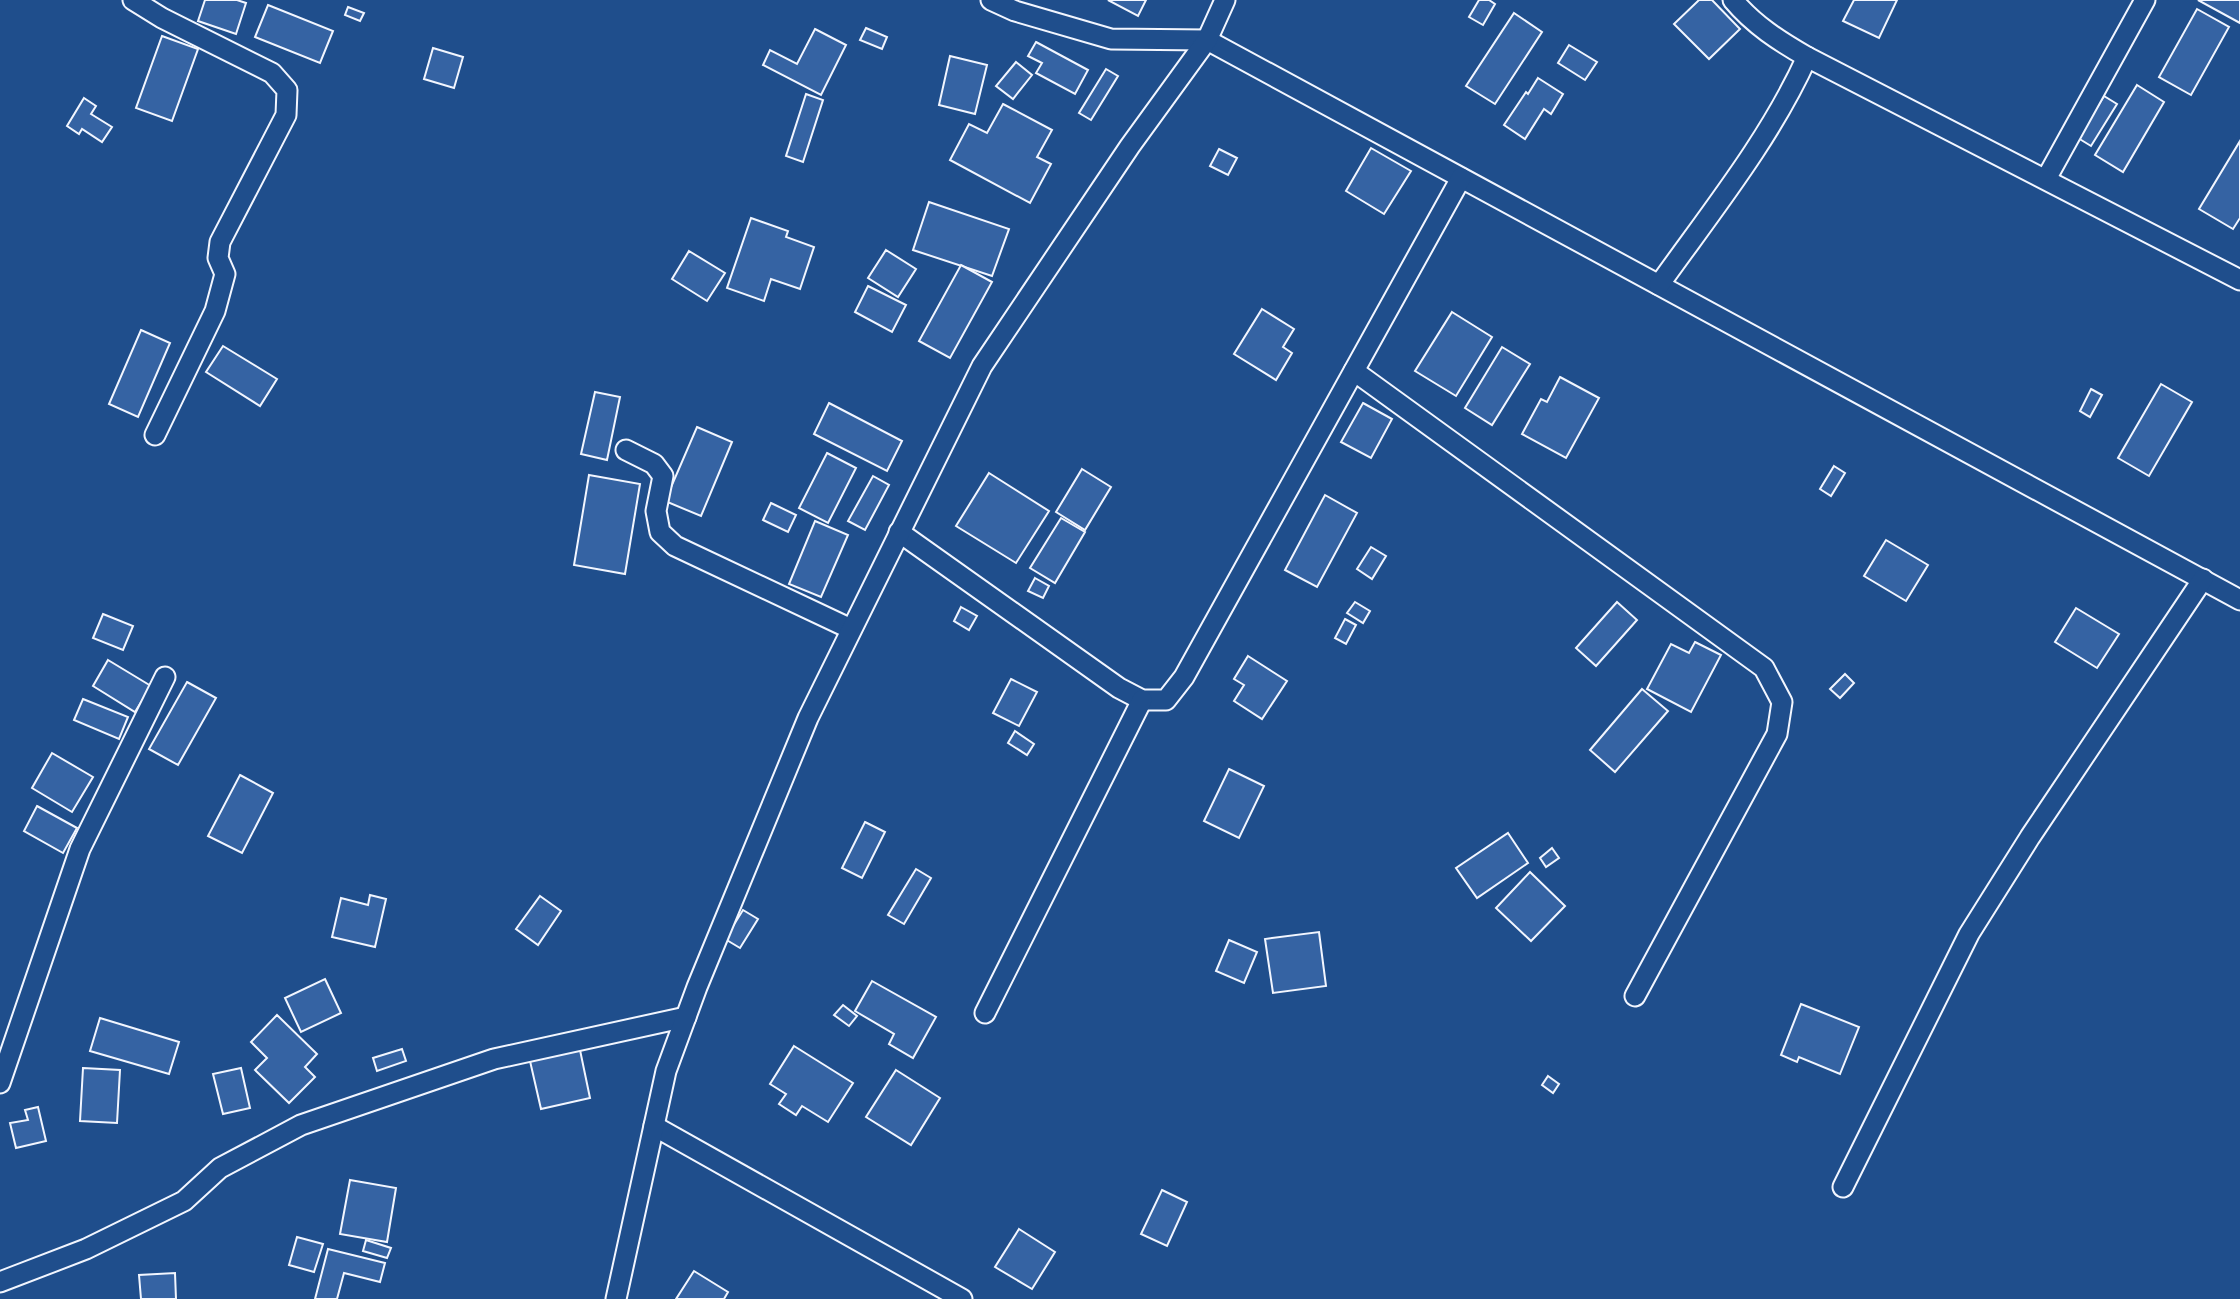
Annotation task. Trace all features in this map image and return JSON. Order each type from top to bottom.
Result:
[{"type":"street","points":[[133,0],[162,18],[272,73],[288,90],[286,116],[220,242],[218,258],[225,274],[215,311],[155,435]]},
{"type":"street","points":[[991,0],[1015,12],[1111,39],[1207,40],[2240,600]]},
{"type":"street","points":[[616,1299],[666,1071],[808,718],[982,366],[1130,146],[1207,40],[1225,0]]},
{"type":"street","points":[[1732,0],[1770,36],[1807,57],[2240,280]]},
{"type":"street","points":[[2046,180],[2145,0]]},
{"type":"street","points":[[1659,285],[1752,154],[1780,109],[1807,57]]},
{"type":"street","points":[[899,532],[1119,688],[1142,699],[1166,700],[1184,677],[1461,178]]},
{"type":"street","points":[[1354,371],[1764,668],[1782,702],[1777,734],[1635,996]]},
{"type":"street","points":[[626,450],[654,464],[663,476],[656,511],[660,532],[675,546],[851,629]]},
{"type":"street","points":[[1843,1187],[1969,934],[2030,837],[2203,579]]},
{"type":"street","points":[[0,1083],[80,849],[165,677]]},
{"type":"street","points":[[985,1013],[1142,699]]},
{"type":"street","points":[[0,1280],[86,1249],[184,1201],[220,1168],[301,1125],[494,1059],[686,1017]]},
{"type":"street","points":[[654,1126],[961,1299]]},
{"type":"building","points":[[205,0],[237,0],[246,3],[236,34],[198,21]]},
{"type":"building","points":[[1108,0],[1146,0],[1138,16]]},
{"type":"building","points":[[1479,0],[1489,0],[1495,4],[1483,25],[1469,17]]},
{"type":"building","points":[[1699,0],[1712,0],[1740,29],[1709,59],[1674,24]]},
{"type":"building","points":[[1854,0],[1897,0],[1879,38],[1843,21]]},
{"type":"building","points":[[2198,0],[2240,0],[2240,23]]},
{"type":"building","points":[[268,5],[333,31],[320,63],[255,37]]},
{"type":"building","points":[[348,7],[364,13],[360,21],[345,15]]},
{"type":"building","points":[[2197,9],[2229,27],[2191,95],[2159,77]]},
{"type":"building","points":[[1514,13],[1542,32],[1495,104],[1466,86]]},
{"type":"building","points":[[866,28],[887,37],[882,49],[860,40]]},
{"type":"building","points":[[815,29],[846,45],[821,95],[763,65],[770,50],[797,64]]},
{"type":"building","points":[[162,36],[198,49],[172,121],[136,108]]},
{"type":"building","points":[[1036,42],[1088,70],[1075,94],[1036,73],[1042,63],[1028,56]]},
{"type":"building","points":[[1569,45],[1597,62],[1585,80],[1558,63]]},
{"type":"building","points":[[433,48],[463,57],[454,88],[424,79]]},
{"type":"building","points":[[950,56],[987,65],[975,114],[939,105]]},
{"type":"building","points":[[1016,62],[1032,75],[1013,99],[996,86]]},
{"type":"building","points":[[1106,69],[1118,76],[1091,120],[1079,113]]},
{"type":"building","points":[[1538,78],[1563,94],[1551,114],[1544,109],[1525,139],[1504,125]]},
{"type":"building","points":[[2137,85],[2164,102],[2123,172],[2095,155]]},
{"type":"building","points":[[806,94],[823,100],[803,162],[786,156]]},
{"type":"building","points":[[2104,96],[2117,104],[2091,146],[2078,138]]},
{"type":"building","points":[[84,98],[96,106],[91,114],[112,127],[102,142],[82,129],[79,134],[67,126]]},
{"type":"building","points":[[1003,104],[1052,130],[1037,157],[1051,164],[1030,203],[950,160],[969,124],[987,133]]},
{"type":"building","points":[[2240,141],[2240,218],[2233,229],[2199,209]]},
{"type":"building","points":[[1371,148],[1411,171],[1384,214],[1346,191]]},
{"type":"building","points":[[1219,149],[1237,158],[1228,175],[1210,166]]},
{"type":"building","points":[[929,202],[1009,229],[992,276],[913,250]]},
{"type":"building","points":[[751,218],[788,231],[786,237],[814,247],[800,289],[771,279],[764,301],[727,288]]},
{"type":"building","points":[[886,250],[916,269],[898,297],[868,278]]},
{"type":"building","points":[[689,251],[725,273],[707,301],[672,279]]},
{"type":"building","points":[[961,265],[992,282],[950,358],[919,341]]},
{"type":"building","points":[[868,286],[906,305],[892,332],[855,312]]},
{"type":"building","points":[[1262,309],[1294,329],[1283,347],[1292,353],[1276,380],[1234,354]]},
{"type":"building","points":[[1452,312],[1492,337],[1456,396],[1415,371]]},
{"type":"building","points":[[141,330],[170,343],[138,417],[109,404]]},
{"type":"building","points":[[223,346],[277,379],[260,406],[206,372]]},
{"type":"building","points":[[1502,347],[1530,364],[1492,425],[1465,408]]},
{"type":"building","points":[[1560,377],[1599,398],[1566,458],[1522,434],[1541,399],[1547,402]]},
{"type":"building","points":[[2161,384],[2192,402],[2149,476],[2118,458]]},
{"type":"building","points":[[2091,389],[2102,395],[2090,417],[2080,411]]},
{"type":"building","points":[[595,392],[620,397],[607,460],[581,454]]},
{"type":"building","points":[[829,403],[902,441],[887,471],[814,434]]},
{"type":"building","points":[[1363,403],[1392,419],[1371,458],[1341,442]]},
{"type":"building","points":[[697,427],[732,442],[701,516],[665,501]]},
{"type":"building","points":[[827,453],[856,468],[828,523],[799,508]]},
{"type":"building","points":[[1834,466],[1845,473],[1831,496],[1820,489]]},
{"type":"building","points":[[1082,469],[1111,487],[1085,530],[1056,512]]},
{"type":"building","points":[[989,473],[1049,511],[1016,563],[956,526]]},
{"type":"building","points":[[589,475],[640,484],[625,574],[574,565]]},
{"type":"building","points":[[873,476],[889,485],[865,530],[848,521]]},
{"type":"building","points":[[1325,495],[1357,513],[1317,587],[1285,570]]},
{"type":"building","points":[[771,503],[796,515],[788,532],[763,520]]},
{"type":"building","points":[[1061,518],[1085,532],[1055,583],[1030,568]]},
{"type":"building","points":[[815,521],[848,535],[821,597],[789,584]]},
{"type":"building","points":[[1886,540],[1928,565],[1906,601],[1864,576]]},
{"type":"building","points":[[1371,547],[1386,556],[1372,579],[1357,569]]},
{"type":"building","points":[[1035,578],[1049,586],[1043,598],[1028,591]]},
{"type":"building","points":[[1355,602],[1370,611],[1363,623],[1347,613]]},
{"type":"building","points":[[1617,602],[1637,620],[1596,666],[1576,648]]},
{"type":"building","points":[[961,607],[977,616],[969,630],[954,621]]},
{"type":"building","points":[[2076,608],[2119,634],[2097,668],[2055,642]]},
{"type":"building","points":[[103,614],[133,626],[123,650],[93,638]]},
{"type":"building","points":[[1345,619],[1356,625],[1346,644],[1335,638]]},
{"type":"building","points":[[1695,642],[1721,655],[1691,712],[1647,689],[1671,644],[1689,653]]},
{"type":"building","points":[[1248,656],[1287,681],[1262,719],[1234,701],[1244,685],[1234,679]]},
{"type":"building","points":[[108,660],[151,686],[135,712],[93,686]]},
{"type":"building","points":[[1845,674],[1854,683],[1840,698],[1830,689]]},
{"type":"building","points":[[1011,679],[1037,692],[1019,726],[993,713]]},
{"type":"building","points":[[187,682],[216,698],[178,765],[149,749]]},
{"type":"building","points":[[1642,689],[1668,711],[1615,772],[1590,750]]},
{"type":"building","points":[[83,699],[128,717],[119,739],[74,720]]},
{"type":"building","points":[[1015,731],[1034,744],[1027,755],[1008,743]]},
{"type":"building","points":[[52,753],[93,777],[72,812],[32,788]]},
{"type":"building","points":[[1229,769],[1264,786],[1239,838],[1204,821]]},
{"type":"building","points":[[240,775],[273,793],[242,853],[208,836]]},
{"type":"building","points":[[37,806],[77,828],[63,853],[24,831]]},
{"type":"building","points":[[865,822],[885,832],[862,878],[842,868]]},
{"type":"building","points":[[1508,833],[1528,863],[1477,898],[1456,868]]},
{"type":"building","points":[[1552,848],[1559,858],[1546,867],[1540,858]]},
{"type":"building","points":[[916,869],[931,878],[904,924],[888,915]]},
{"type":"building","points":[[1530,872],[1565,906],[1531,941],[1496,908]]},
{"type":"building","points":[[370,895],[386,899],[375,947],[332,937],[341,898],[368,905]]},
{"type":"building","points":[[540,896],[561,911],[538,945],[516,929]]},
{"type":"building","points":[[743,910],[758,919],[740,948],[725,939]]},
{"type":"building","points":[[1319,932],[1326,986],[1273,993],[1265,939]]},
{"type":"building","points":[[1229,940],[1257,952],[1244,983],[1216,971]]},
{"type":"building","points":[[325,979],[341,1013],[301,1032],[285,998]]},
{"type":"building","points":[[872,981],[936,1017],[913,1058],[889,1044],[894,1034],[855,1011]]},
{"type":"building","points":[[1801,1004],[1859,1027],[1840,1074],[1799,1057],[1797,1062],[1781,1055]]},
{"type":"building","points":[[843,1005],[857,1016],[849,1026],[834,1015]]},
{"type":"building","points":[[277,1015],[317,1054],[305,1067],[315,1077],[289,1103],[255,1070],[267,1058],[251,1042]]},
{"type":"building","points":[[100,1018],[179,1042],[169,1074],[90,1051]]},
{"type":"building","points":[[794,1046],[853,1083],[828,1122],[802,1106],[796,1115],[779,1104],[786,1094],[770,1084]]},
{"type":"building","points":[[402,1049],[406,1061],[377,1071],[373,1058]]},
{"type":"building","points":[[580,1050],[590,1098],[541,1109],[530,1061]]},
{"type":"building","points":[[83,1068],[120,1070],[117,1123],[80,1121]]},
{"type":"building","points":[[241,1068],[250,1108],[223,1114],[213,1074]]},
{"type":"building","points":[[896,1070],[940,1098],[911,1145],[866,1117]]},
{"type":"building","points":[[1548,1076],[1559,1084],[1553,1093],[1542,1085]]},
{"type":"building","points":[[38,1107],[46,1141],[16,1148],[10,1123],[28,1120],[25,1110]]},
{"type":"building","points":[[350,1180],[396,1188],[387,1242],[340,1234]]},
{"type":"building","points":[[1162,1190],[1187,1202],[1167,1246],[1141,1234]]},
{"type":"building","points":[[1019,1229],[1055,1252],[1032,1289],[995,1267]]},
{"type":"building","points":[[297,1237],[323,1244],[314,1272],[289,1265]]},
{"type":"building","points":[[366,1240],[391,1248],[387,1258],[363,1251]]},
{"type":"building","points":[[328,1249],[385,1263],[380,1282],[344,1273],[337,1299],[315,1299]]},
{"type":"building","points":[[694,1271],[728,1292],[724,1299],[676,1299]]},
{"type":"building","points":[[175,1273],[176,1299],[141,1299],[139,1275]]}]
